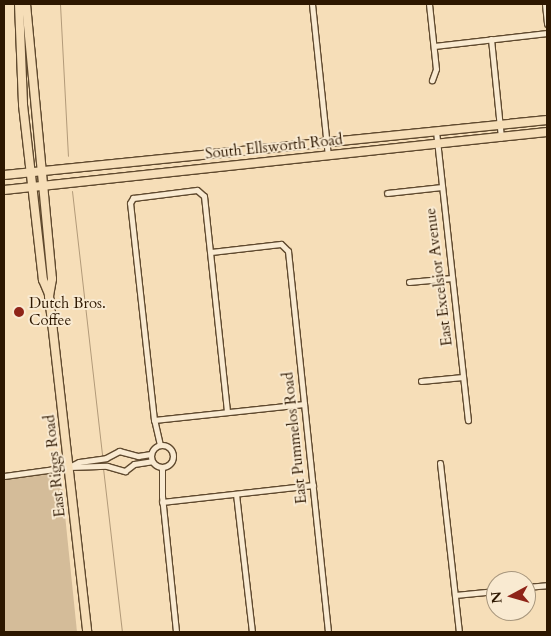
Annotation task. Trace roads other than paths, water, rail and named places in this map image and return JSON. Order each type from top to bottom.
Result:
[{"type":"main road","name":"East Riggs Road","points":[[18,4],[20,75],[43,280],[50,296]]},
{"type":"main road","name":"East Riggs Road","points":[[26,4],[52,279],[50,296],[87,632]]},
{"type":"main road","name":"South Ellsworth Road","points":[[4,175],[547,120]]},
{"type":"main road","name":"South Ellsworth Road","points":[[4,190],[547,132]]},
{"type":"street","points":[[312,4],[328,155]]},
{"type":"street","points":[[429,4],[436,69],[432,80]]},
{"type":"street","points":[[545,4],[547,24]]},
{"type":"street","points":[[434,46],[547,33]]},
{"type":"street","points":[[491,39],[502,137]]},
{"type":"street","name":"East Excelsior Avenue","points":[[436,131],[468,420]]},
{"type":"street","points":[[387,193],[442,187]]},
{"type":"street","points":[[160,445],[154,420],[130,204],[133,198],[201,192],[206,204],[227,412]]},
{"type":"street","name":"East Pummelos Road","points":[[211,252],[281,244],[288,251],[328,632]]},
{"type":"street","points":[[410,282],[452,278]]},
{"type":"street","points":[[421,382],[463,377]]},
{"type":"street","points":[[154,420],[304,404]]},
{"type":"street","points":[[68,467],[79,462],[106,458],[119,451],[138,456],[151,454],[160,445]]},
{"type":"street","points":[[160,445],[170,449],[173,455],[171,462],[162,468]]},
{"type":"street","points":[[151,454],[152,461]]},
{"type":"street","points":[[4,476],[68,467],[107,466],[125,471],[134,464],[152,461],[162,468]]},
{"type":"street","points":[[440,463],[459,632]]},
{"type":"street","points":[[162,468],[162,502],[176,632]]},
{"type":"street","points":[[162,502],[312,485]]},
{"type":"street","points":[[236,494],[252,632]]},
{"type":"street","points":[[455,595],[486,592]]},
{"type":"waterway","points":[[60,4],[68,156]]},
{"type":"waterway","points":[[72,191],[102,456]]},
{"type":"waterway","points":[[103,468],[122,632]]},
{"type":"place","name":"Dutch Bros. Coffee","points":[[19,312]]}]
